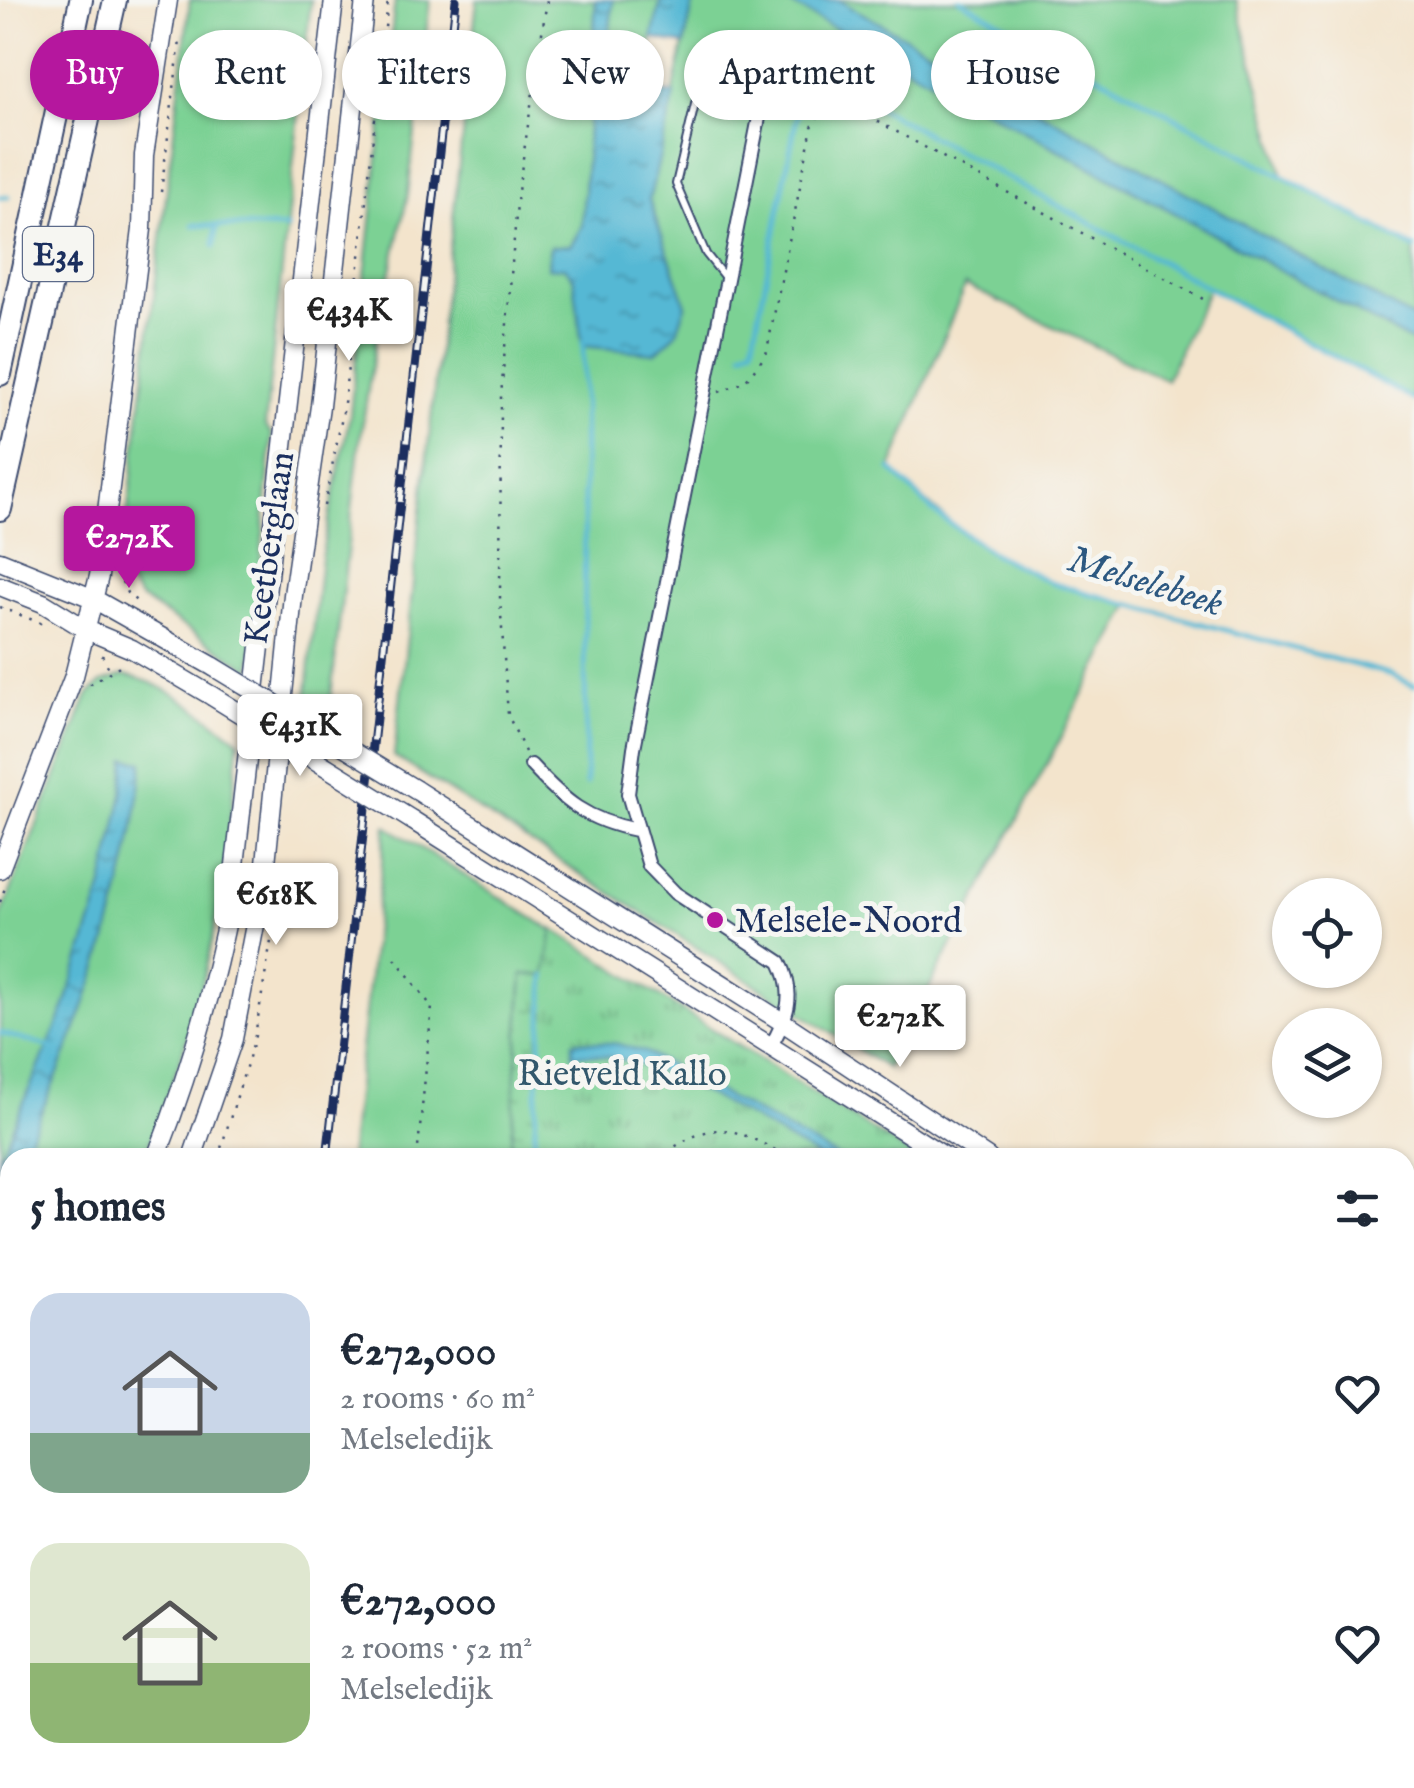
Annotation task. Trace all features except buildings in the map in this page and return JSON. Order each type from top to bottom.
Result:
[{"type":"highway","name":"E34","points":[[0,374],[81,0]]},
{"type":"highway","name":"E34","points":[[0,509],[115,0]]},
{"type":"main road","points":[[0,870],[74,676],[99,576],[142,228],[144,155],[168,0]]},
{"type":"main road","name":"Keetberglaan","points":[[160,1148],[208,1004],[231,900],[334,0]]},
{"type":"main road","name":"Keetberglaan","points":[[195,1148],[232,1039],[264,873],[289,631],[320,406],[366,0]]},
{"type":"main road","points":[[0,561],[92,598],[214,667],[784,1023],[973,1148]]},
{"type":"main road","points":[[0,586],[43,603],[212,696],[931,1148]]},
{"type":"main road","points":[[43,603],[76,606],[92,598]]},
{"type":"main road","points":[[74,676],[112,640]]},
{"type":"street","points":[[759,120],[628,794],[649,866],[676,893],[780,962],[789,980],[790,998],[784,1023],[770,1047]]},
{"type":"street","points":[[531,765],[558,795],[602,823],[636,830]]},
{"type":"lane","points":[[691,120],[676,184],[706,254],[727,280]]},
{"type":"path","points":[[321,520],[342,412],[388,0]]},
{"type":"path","points":[[531,765],[508,715],[500,600],[500,396],[518,191],[547,0]]},
{"type":"path","points":[[704,399],[744,382],[766,354],[812,127],[824,106],[842,102],[1204,299]]},
{"type":"path","points":[[119,580],[127,593],[152,612]]},
{"type":"path","points":[[0,607],[38,622]]},
{"type":"path","points":[[221,1148],[254,1041],[279,892]]},
{"type":"path","points":[[395,958],[432,1007],[418,1148]]},
{"type":"path","points":[[672,1148],[688,1136],[711,1129],[734,1129],[771,1148]]},
{"type":"green space","points":[[190,0],[311,0],[308,30],[186,30]]},
{"type":"green space","points":[[395,0],[430,0],[427,30],[392,30]]},
{"type":"green space","points":[[477,0],[596,0],[594,30],[526,30],[526,120],[589,120],[582,227],[571,245],[550,247],[548,267],[565,267],[574,279],[686,306],[649,200],[684,44],[684,120],[911,120],[911,70],[931,80],[931,120],[1004,120],[1414,343],[1414,400],[1209,287],[1166,380],[965,285],[891,469],[947,520],[1010,563],[1065,587],[1131,604],[887,1068],[394,756],[464,120],[506,120],[506,30],[474,30]]},
{"type":"green space","points":[[613,0],[661,0],[654,30],[610,30]]},
{"type":"green space","points":[[694,0],[783,0],[838,30],[687,30]]},
{"type":"green space","points":[[838,0],[1236,0],[1283,176],[1414,248],[1414,319],[1055,120],[1095,120],[1095,30],[931,30],[931,52],[911,40],[911,30],[892,30]]},
{"type":"green space","points":[[179,90],[179,120],[298,120],[265,426],[272,435],[251,670],[140,598],[123,577],[121,566]]},
{"type":"green space","points":[[382,120],[416,120],[408,194],[377,333],[359,447],[329,714],[306,701],[321,558],[350,414]]},
{"type":"green space","points":[[124,675],[155,685],[199,710],[239,740],[228,843],[205,972],[191,1026],[147,1148],[0,1148],[0,918],[88,695],[102,682]]},
{"type":"green space","points":[[386,826],[901,1148],[534,1148],[545,976],[523,974],[511,1148],[350,1148]]},
{"type":"green space","name":"Rietveld Kallo","points":[[553,929],[901,1148],[534,1148],[545,976]]},
{"type":"green space","points":[[523,974],[545,976],[534,1148],[511,1148]]},
{"type":"water","points":[[596,0],[613,0],[610,30],[594,30]]},
{"type":"water","points":[[661,0],[694,0],[687,30],[684,30],[684,45],[664,41],[664,30],[654,30]]},
{"type":"water","points":[[783,0],[838,0],[892,30],[838,30]]},
{"type":"water","points":[[911,40],[931,52],[931,80],[911,70]]},
{"type":"water","points":[[664,92],[675,94],[649,200],[686,305],[676,334],[655,353],[582,346],[574,279],[565,267],[548,268],[550,247],[571,245],[582,226],[589,120],[664,120]]},
{"type":"water","points":[[1004,120],[1055,120],[1414,319],[1414,343]]},
{"type":"water","points":[[126,759],[143,762],[114,914],[82,1013],[25,1148],[4,1148],[64,1009],[102,890],[123,794]]},
{"type":"water","points":[[573,1042],[618,1044],[645,1052],[821,1148],[803,1148],[699,1090],[634,1063],[573,1055]]},
{"type":"waterway","points":[[960,0],[1414,248]]},
{"type":"waterway","points":[[743,352],[753,346],[806,68],[1414,400]]},
{"type":"waterway","name":"Melselebeek","points":[[0,197],[8,197]]},
{"type":"waterway","name":"Melselebeek","points":[[193,225],[287,228]]},
{"type":"waterway","points":[[214,246],[216,227]]},
{"type":"waterway","points":[[583,342],[586,784]]},
{"type":"waterway","name":"Melselebeek","points":[[891,469],[934,512],[992,553],[1054,584],[1393,675],[1414,686]]},
{"type":"waterway","points":[[534,1148],[545,976]]},
{"type":"waterway","points":[[0,1033],[55,1048]]},
{"type":"railway","points":[[328,1148],[456,0]]},
{"type":"place","name":"Melsele-Noord","points":[[715,920]]}]
